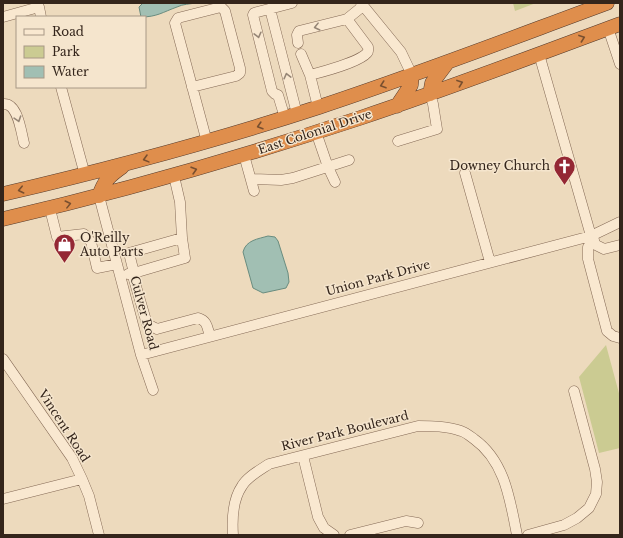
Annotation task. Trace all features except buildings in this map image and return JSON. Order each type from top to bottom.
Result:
[{"type":"highway","name":"East Colonial Drive","points":[[3,194],[128,164],[207,142],[291,116],[447,63],[607,3]]},
{"type":"highway","name":"East Colonial Drive","points":[[3,219],[100,196],[244,155],[397,106],[614,26]]},
{"type":"highway","points":[[430,94],[432,83],[447,63]]},
{"type":"highway","points":[[397,106],[411,85],[412,75]]},
{"type":"highway","points":[[100,196],[103,185],[110,176],[128,164]]},
{"type":"street","points":[[291,116],[278,95],[274,94],[272,91],[253,15],[254,13],[292,3]]},
{"type":"street","points":[[298,42],[296,35],[299,31],[347,19],[362,4],[401,52],[412,75]]},
{"type":"street","points":[[192,88],[236,76],[240,73],[225,11],[221,7],[175,20],[192,88],[207,142]]},
{"type":"street","points":[[270,9],[291,91],[291,116]]},
{"type":"street","points":[[3,17],[40,12]]},
{"type":"street","points":[[310,76],[359,59],[367,53],[368,47],[347,19]]},
{"type":"street","points":[[614,26],[620,64]]},
{"type":"street","points":[[301,54],[310,76],[318,107]]},
{"type":"street","points":[[539,54],[592,238],[596,245],[604,249],[620,245]]},
{"type":"street","points":[[60,88],[85,175]]},
{"type":"street","points":[[278,95],[291,91]]},
{"type":"street","points":[[398,141],[437,129],[430,94]]},
{"type":"street","points":[[3,104],[7,103],[13,106],[18,118],[24,143]]},
{"type":"street","points":[[316,132],[328,167],[335,182]]},
{"type":"street","points":[[244,155],[254,191]]},
{"type":"street","points":[[251,179],[281,180],[349,160]]},
{"type":"street","points":[[465,173],[490,262]]},
{"type":"street","points":[[121,276],[185,258],[182,238],[180,202],[174,176]]},
{"type":"street","name":"Culver Road","points":[[100,196],[141,355],[153,390]]},
{"type":"street","points":[[50,209],[57,237],[84,234],[91,242],[97,268],[117,264]]},
{"type":"street","name":"Union Park Drive","points":[[141,355],[490,262],[592,238],[620,222]]},
{"type":"street","points":[[182,238],[128,253],[146,324],[157,329],[198,318],[206,323],[210,336]]},
{"type":"street","points":[[592,238],[588,247],[588,259],[607,331],[613,336],[620,338]]},
{"type":"street","name":"Vincent Road","points":[[5,365],[72,458],[89,496],[99,535]]},
{"type":"street","points":[[528,535],[564,526],[589,508],[596,494],[597,482],[595,469],[574,391]]},
{"type":"street","name":"River Park Boulevard","points":[[233,535],[232,521],[235,504],[242,486],[253,475],[269,464],[418,426],[441,426],[462,431],[480,443],[492,455],[503,476],[510,500],[517,535]]},
{"type":"street","points":[[303,456],[318,517],[324,528],[334,535]]},
{"type":"street","points":[[3,499],[82,479]]},
{"type":"street","points":[[350,535],[406,521],[418,523]]},
{"type":"green space","points":[[513,3],[536,3],[515,11]]},
{"type":"green space","points":[[606,345],[620,397],[620,448],[599,453],[579,377]]},
{"type":"water","points":[[143,3],[196,3],[182,5],[147,17],[141,16],[139,7]]},
{"type":"water","points":[[268,236],[275,237],[278,241],[288,273],[289,282],[286,288],[263,293],[253,288],[243,252],[250,242]]},
{"type":"place","name":"Downey Church","points":[[565,186]]},
{"type":"place","name":"O'Reilly Auto Parts","points":[[64,264]]}]
